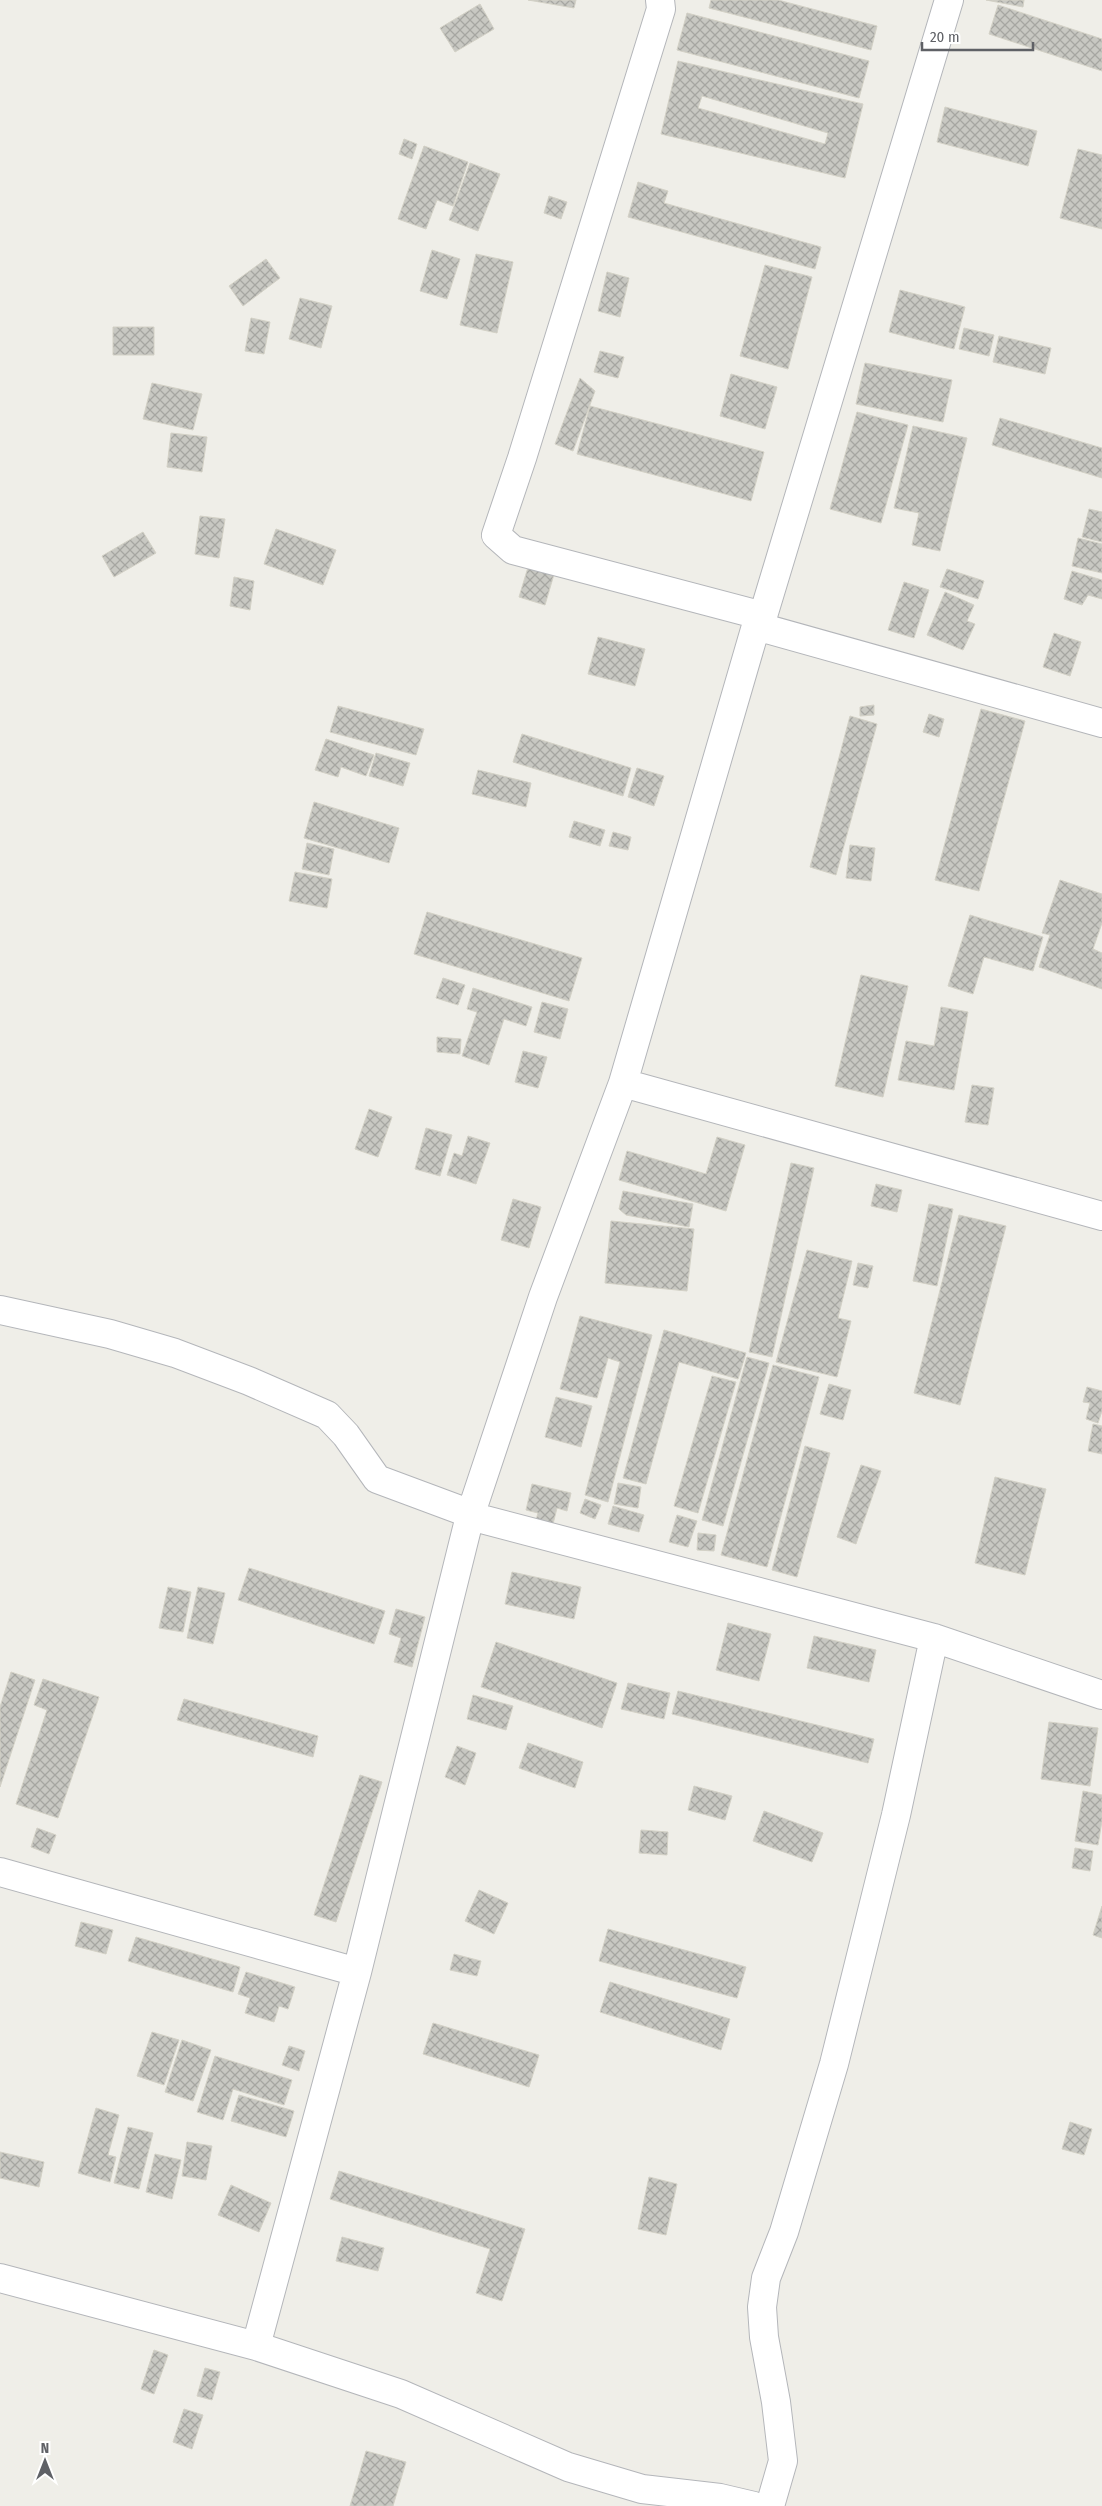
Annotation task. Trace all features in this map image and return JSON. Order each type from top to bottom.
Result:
[{"type":"street","points":[[660,0],[660,9],[628,114],[496,535],[512,550],[760,621],[1102,723]]},
{"type":"street","points":[[256,2346],[357,1972],[470,1516],[543,1297],[623,1083],[760,621],[948,0]]},
{"type":"street","points":[[623,1083],[1102,1216]]},
{"type":"street","points":[[0,1310],[110,1334],[175,1353],[250,1380],[327,1415],[346,1435],[377,1479],[463,1511],[470,1516],[934,1638],[1102,1696]]},
{"type":"street","points":[[770,2506],[783,2461],[776,2402],[764,2337],[762,2306],[766,2278],[784,2232],[836,2054],[896,1815],[934,1638]]},
{"type":"street","points":[[0,1872],[357,1972]]},
{"type":"street","points":[[0,2278],[256,2346],[401,2394],[568,2467],[642,2489],[720,2498],[754,2506]]},
{"type":"building","points":[[528,0],[576,0],[574,8]]},
{"type":"building","points":[[711,0],[778,0],[877,26],[871,50],[709,8]]},
{"type":"building","points":[[986,0],[1024,0],[1023,7]]},
{"type":"building","points":[[480,4],[494,29],[455,52],[440,28]]},
{"type":"building","points":[[998,5],[1102,39],[1102,71],[989,34]]},
{"type":"building","points":[[687,13],[869,61],[859,98],[677,50]]},
{"type":"building","points":[[678,61],[863,104],[845,178],[661,134]],"holes":[[[702,96],[828,133],[825,144],[698,108]]]},
{"type":"building","points":[[945,107],[1037,131],[1028,166],[937,142]]},
{"type":"building","points":[[404,139],[417,144],[412,159],[399,154]]},
{"type":"building","points":[[424,146],[468,162],[453,206],[437,200],[426,229],[398,219]]},
{"type":"building","points":[[1078,149],[1102,155],[1102,229],[1060,218]]},
{"type":"building","points":[[470,163],[500,174],[478,231],[449,220]]},
{"type":"building","points":[[638,182],[668,191],[664,203],[821,247],[815,269],[628,217]]},
{"type":"building","points":[[549,196],[567,202],[561,219],[544,213]]},
{"type":"building","points":[[432,250],[460,259],[447,299],[420,291]]},
{"type":"building","points":[[476,254],[513,262],[497,333],[460,325]]},
{"type":"building","points":[[266,259],[280,278],[243,306],[229,286]]},
{"type":"building","points":[[765,265],[812,277],[788,369],[740,356]]},
{"type":"building","points":[[607,272],[629,278],[620,317],[598,311]]},
{"type":"building","points":[[900,290],[965,307],[954,349],[889,332]]},
{"type":"building","points":[[300,298],[332,306],[321,348],[289,339]]},
{"type":"building","points":[[251,318],[270,322],[264,354],[245,351]]},
{"type":"building","points":[[113,327],[154,327],[154,355],[113,355]]},
{"type":"building","points":[[964,328],[994,335],[989,356],[959,349]]},
{"type":"building","points":[[999,336],[1051,348],[1045,374],[993,362]]},
{"type":"building","points":[[600,351],[624,357],[618,378],[594,372]]},
{"type":"building","points":[[865,363],[952,380],[943,422],[856,404]]},
{"type":"building","points":[[731,374],[777,387],[765,429],[720,416]]},
{"type":"building","points":[[580,378],[595,391],[573,451],[555,444]]},
{"type":"building","points":[[152,383],[202,394],[193,430],[143,419]]},
{"type":"building","points":[[590,406],[764,452],[751,501],[577,454]]},
{"type":"building","points":[[857,412],[908,425],[881,523],[830,509]]},
{"type":"building","points":[[1000,418],[1102,448],[1102,478],[992,445]]},
{"type":"building","points":[[913,426],[967,438],[940,551],[912,545],[919,513],[894,508]]},
{"type":"building","points":[[171,433],[207,437],[202,472],[167,467]]},
{"type":"building","points":[[1089,509],[1102,512],[1102,542],[1082,537]]},
{"type":"building","points":[[200,516],[225,519],[219,558],[195,554]]},
{"type":"building","points":[[276,529],[336,550],[323,585],[264,564]]},
{"type":"building","points":[[143,532],[156,553],[114,577],[102,556]]},
{"type":"building","points":[[1078,538],[1102,544],[1102,573],[1072,566]]},
{"type":"building","points":[[529,564],[555,571],[545,605],[519,597]]},
{"type":"building","points":[[947,569],[984,581],[978,599],[940,587]]},
{"type":"building","points":[[1072,571],[1102,580],[1102,599],[1088,595],[1082,605],[1064,599]]},
{"type":"building","points":[[234,577],[254,581],[250,610],[230,606]]},
{"type":"building","points":[[904,582],[929,590],[914,638],[888,630]]},
{"type":"building","points":[[945,592],[974,605],[967,621],[975,624],[963,650],[927,635]]},
{"type":"building","points":[[1054,633],[1081,642],[1070,676],[1043,667]]},
{"type":"building","points":[[598,637],[645,649],[635,686],[588,674]]},
{"type":"building","points":[[874,705],[874,715],[860,716],[860,707]]},
{"type":"building","points":[[338,706],[424,729],[416,755],[330,732]]},
{"type":"building","points":[[981,709],[1025,721],[979,891],[935,880]]},
{"type":"building","points":[[929,714],[944,719],[939,737],[923,732]]},
{"type":"building","points":[[850,716],[877,724],[836,875],[810,867]]},
{"type":"building","points":[[522,734],[631,768],[623,796],[513,762]]},
{"type":"building","points":[[326,739],[374,755],[366,776],[341,767],[338,777],[315,770]]},
{"type":"building","points":[[376,753],[410,763],[403,786],[369,776]]},
{"type":"building","points":[[637,768],[664,776],[654,806],[628,797]]},
{"type":"building","points":[[478,770],[531,783],[526,807],[472,794]]},
{"type":"building","points":[[314,802],[399,828],[389,863],[304,838]]},
{"type":"building","points":[[574,821],[605,830],[600,846],[569,837]]},
{"type":"building","points":[[613,832],[631,837],[628,850],[609,846]]},
{"type":"building","points":[[307,843],[334,849],[329,875],[302,869]]},
{"type":"building","points":[[850,845],[875,848],[871,881],[846,878]]},
{"type":"building","points":[[295,872],[332,879],[327,908],[289,901]]},
{"type":"building","points":[[1060,880],[1102,894],[1102,923],[1093,949],[1102,953],[1102,989],[1039,967],[1050,935],[1042,933]]},
{"type":"building","points":[[427,912],[582,958],[569,1001],[414,954]]},
{"type":"building","points":[[970,915],[1043,937],[1033,971],[984,957],[973,994],[948,986]]},
{"type":"building","points":[[861,975],[908,986],[883,1097],[835,1086]]},
{"type":"building","points":[[443,978],[465,985],[458,1005],[436,998]]},
{"type":"building","points":[[473,988],[532,1007],[526,1026],[504,1019],[489,1065],[462,1056],[477,1012],[467,1009]]},
{"type":"building","points":[[542,1002],[568,1009],[560,1039],[534,1032]]},
{"type":"building","points":[[941,1007],[968,1012],[954,1090],[898,1080],[906,1041],[934,1046]]},
{"type":"building","points":[[437,1037],[461,1039],[460,1054],[437,1052]]},
{"type":"building","points":[[523,1051],[547,1057],[538,1088],[515,1082]]},
{"type":"building","points":[[972,1085],[994,1088],[988,1125],[965,1122]]},
{"type":"building","points":[[369,1109],[392,1117],[378,1157],[355,1149]]},
{"type":"building","points":[[426,1128],[452,1135],[440,1176],[415,1169]]},
{"type":"building","points":[[468,1136],[490,1143],[476,1184],[447,1175],[454,1153],[462,1156]]},
{"type":"building","points":[[717,1137],[745,1145],[726,1211],[619,1180],[627,1151],[706,1174]]},
{"type":"building","points":[[791,1163],[814,1168],[772,1357],[749,1352]]},
{"type":"building","points":[[876,1184],[902,1190],[897,1212],[871,1206]]},
{"type":"building","points":[[623,1191],[693,1204],[689,1227],[626,1215],[619,1209]]},
{"type":"building","points":[[513,1199],[541,1207],[529,1248],[501,1240]]},
{"type":"building","points":[[929,1204],[953,1209],[937,1286],[913,1281]]},
{"type":"building","points":[[959,1215],[1006,1226],[960,1405],[914,1393]]},
{"type":"building","points":[[611,1221],[694,1229],[687,1291],[605,1283]]},
{"type":"building","points":[[807,1250],[852,1261],[838,1318],[851,1321],[837,1377],[776,1362]]},
{"type":"building","points":[[858,1263],[873,1266],[868,1288],[853,1285]]},
{"type":"building","points":[[580,1316],[652,1335],[608,1502],[585,1495],[620,1362],[608,1358],[597,1398],[560,1389]]},
{"type":"building","points":[[664,1330],[746,1353],[738,1379],[679,1362],[646,1484],[623,1478]]},
{"type":"building","points":[[747,1357],[769,1363],[723,1526],[702,1520]]},
{"type":"building","points":[[773,1365],[819,1377],[767,1567],[721,1555]]},
{"type":"building","points":[[712,1376],[736,1382],[698,1513],[674,1506]]},
{"type":"building","points":[[829,1384],[851,1390],[843,1420],[820,1414]]},
{"type":"building","points":[[1087,1387],[1102,1391],[1102,1411],[1098,1423],[1086,1419],[1090,1403],[1083,1402]]},
{"type":"building","points":[[556,1397],[592,1406],[581,1447],[545,1437]]},
{"type":"building","points":[[1093,1424],[1102,1426],[1102,1454],[1088,1451]]},
{"type":"building","points":[[805,1446],[830,1453],[797,1577],[772,1570]]},
{"type":"building","points":[[861,1465],[881,1471],[856,1544],[837,1537]]},
{"type":"building","points":[[995,1477],[1046,1489],[1025,1575],[975,1563]]},
{"type":"building","points":[[618,1483],[641,1487],[638,1508],[614,1504]]},
{"type":"building","points":[[532,1484],[571,1493],[567,1511],[557,1508],[553,1524],[536,1520],[538,1513],[526,1510]]},
{"type":"building","points":[[585,1499],[601,1505],[595,1519],[580,1513]]},
{"type":"building","points":[[613,1506],[644,1515],[639,1532],[608,1524]]},
{"type":"building","points":[[677,1515],[697,1521],[688,1547],[669,1542]]},
{"type":"building","points":[[698,1533],[716,1535],[714,1551],[697,1550]]},
{"type":"building","points":[[249,1568],[385,1611],[374,1644],[238,1600]]},
{"type":"building","points":[[512,1572],[581,1587],[574,1619],[505,1604]]},
{"type":"building","points":[[168,1587],[191,1592],[183,1632],[159,1628]]},
{"type":"building","points":[[198,1587],[225,1593],[213,1644],[187,1638]]},
{"type":"building","points":[[396,1609],[425,1617],[412,1667],[394,1662],[401,1638],[389,1634]]},
{"type":"building","points":[[728,1623],[771,1634],[759,1681],[716,1670]]},
{"type":"building","points":[[814,1636],[876,1650],[869,1682],[807,1668]]},
{"type":"building","points":[[496,1642],[617,1683],[602,1728],[481,1687]]},
{"type":"building","points":[[11,1672],[35,1680],[0,1787],[0,1707]]},
{"type":"building","points":[[43,1679],[99,1697],[58,1818],[16,1804],[47,1710],[34,1705]]},
{"type":"building","points":[[628,1683],[670,1693],[664,1719],[621,1709]]},
{"type":"building","points":[[678,1691],[874,1739],[868,1763],[672,1714]]},
{"type":"building","points":[[473,1695],[513,1706],[506,1730],[467,1719]]},
{"type":"building","points":[[184,1699],[318,1736],[313,1757],[177,1720]]},
{"type":"building","points":[[1049,1722],[1098,1728],[1090,1786],[1041,1779]]},
{"type":"building","points":[[528,1743],[583,1762],[575,1788],[519,1768]]},
{"type":"building","points":[[457,1746],[476,1753],[465,1785],[445,1777]]},
{"type":"building","points":[[360,1775],[382,1782],[336,1922],[314,1915]]},
{"type":"building","points":[[694,1786],[732,1796],[725,1820],[688,1810]]},
{"type":"building","points":[[1083,1791],[1102,1795],[1102,1821],[1098,1845],[1075,1841]]},
{"type":"building","points":[[764,1811],[823,1833],[812,1862],[753,1841]]},
{"type":"building","points":[[37,1828],[56,1835],[49,1854],[31,1847]]},
{"type":"building","points":[[641,1830],[668,1832],[667,1855],[639,1853]]},
{"type":"building","points":[[1075,1848],[1093,1851],[1090,1871],[1072,1868]]},
{"type":"building","points":[[479,1890],[508,1903],[494,1934],[465,1921]]},
{"type":"building","points":[[1102,1906],[1102,1938],[1093,1935]]},
{"type":"building","points":[[81,1922],[113,1930],[106,1954],[75,1946]]},
{"type":"building","points":[[608,1929],[746,1967],[737,1998],[599,1961]]},
{"type":"building","points":[[136,1937],[240,1967],[233,1992],[128,1961]]},
{"type":"building","points":[[454,1954],[481,1961],[477,1976],[450,1970]]},
{"type":"building","points":[[246,1972],[295,1987],[288,2009],[279,2006],[274,2022],[245,2013],[250,1998],[238,1994]]},
{"type":"building","points":[[610,1982],[730,2019],[721,2050],[600,2012]]},
{"type":"building","points":[[433,2023],[539,2055],[529,2087],[423,2054]]},
{"type":"building","points":[[152,2032],[179,2040],[164,2085],[137,2076]]},
{"type":"building","points":[[182,2040],[211,2050],[193,2101],[165,2092]]},
{"type":"building","points":[[289,2046],[305,2051],[299,2071],[282,2065]]},
{"type":"building","points":[[215,2056],[292,2080],[284,2105],[233,2089],[223,2120],[197,2112]]},
{"type":"building","points":[[239,2095],[294,2111],[286,2137],[231,2121]]},
{"type":"building","points":[[96,2108],[119,2115],[108,2155],[116,2157],[110,2182],[78,2173]]},
{"type":"building","points":[[1070,2122],[1092,2129],[1084,2155],[1062,2149]]},
{"type":"building","points":[[128,2127],[153,2133],[139,2189],[114,2183]]},
{"type":"building","points":[[187,2142],[212,2146],[206,2180],[182,2176]]},
{"type":"building","points":[[0,2152],[44,2162],[39,2187],[0,2178]]},
{"type":"building","points":[[155,2154],[181,2160],[172,2199],[146,2192]]},
{"type":"building","points":[[339,2171],[525,2229],[502,2301],[476,2293],[490,2249],[330,2199]]},
{"type":"building","points":[[649,2177],[677,2184],[666,2235],[638,2229]]},
{"type":"building","points":[[231,2185],[271,2203],[259,2232],[218,2215]]},
{"type":"building","points":[[342,2237],[384,2248],[378,2271],[336,2261]]},
{"type":"building","points":[[154,2350],[168,2355],[154,2394],[141,2389]]},
{"type":"building","points":[[205,2368],[220,2372],[212,2400],[197,2396]]},
{"type":"building","points":[[184,2409],[203,2415],[192,2449],[173,2442]]},
{"type":"building","points":[[366,2451],[406,2462],[393,2506],[350,2506]]}]
